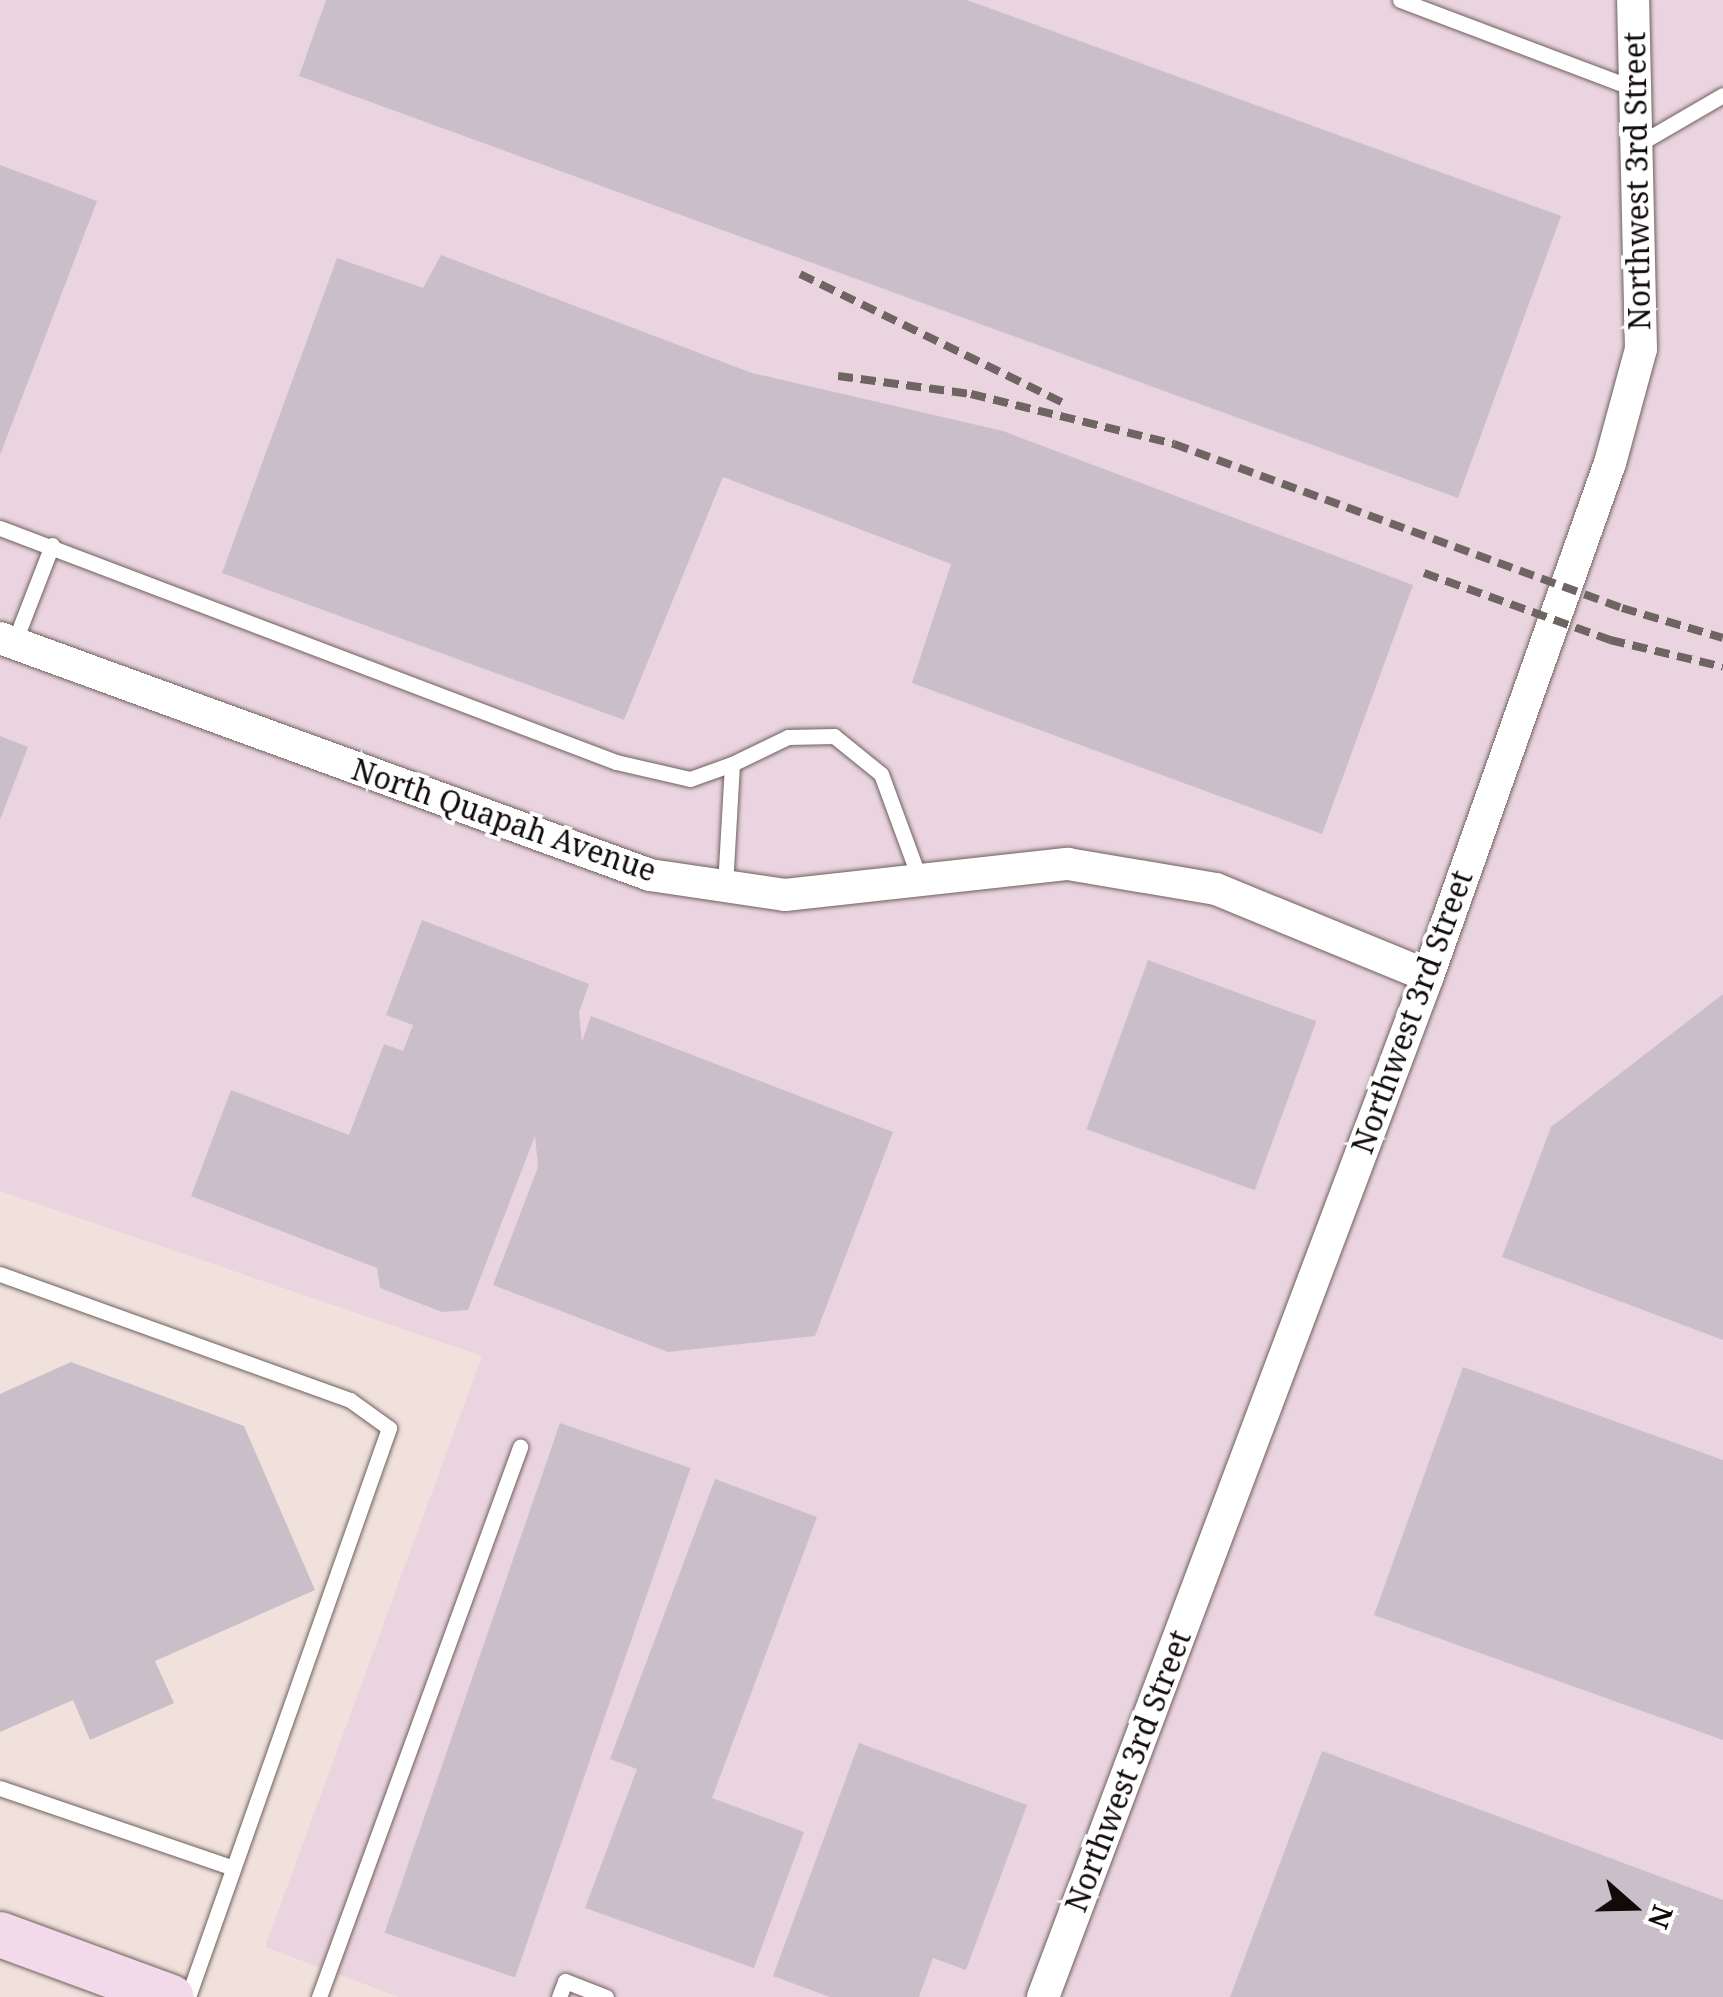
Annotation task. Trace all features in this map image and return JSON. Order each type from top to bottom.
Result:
[{"type":"main road","points":[[0,1934],[171,1997]]},
{"type":"street","name":"Northwest 3rd Street","points":[[1043,1997],[1428,976],[1610,463],[1641,350],[1633,0]]},
{"type":"street","name":"North Quapah Avenue","points":[[7,640],[650,874],[785,895],[1068,864],[1216,889],[1428,976]]},
{"type":"lane","points":[[1400,0],[1635,89]]},
{"type":"lane","points":[[1636,145],[1723,96]]},
{"type":"lane","points":[[0,528],[616,762],[690,779],[788,737],[834,736],[881,774],[920,880]]},
{"type":"lane","points":[[7,640],[52,545]]},
{"type":"lane","points":[[724,886],[732,764]]},
{"type":"lane","points":[[0,1274],[350,1400],[388,1428],[188,1997]]},
{"type":"lane","points":[[319,1997],[520,1447]]},
{"type":"lane","points":[[0,1788],[233,1868]]},
{"type":"lane","points":[[559,1997],[565,1982],[606,1997]]},
{"type":"shaded area","points":[[0,0],[1723,0],[1723,1997],[399,1997],[265,1947],[482,1356],[0,1191]]},
{"type":"building","points":[[326,0],[967,0],[1561,216],[1458,498],[299,76]]},
{"type":"building","points":[[0,165],[97,201],[0,455]]},
{"type":"building","points":[[441,255],[752,373],[1003,431],[1413,585],[1322,834],[912,683],[951,564],[723,477],[624,720],[222,573],[337,258],[423,288]]},
{"type":"building","points":[[0,736],[28,747],[0,820]]},
{"type":"building","points":[[422,920],[589,984],[579,1012],[582,1042],[591,1016],[893,1132],[815,1336],[668,1352],[493,1285],[538,1167],[535,1136],[468,1310],[442,1312],[380,1288],[377,1268],[191,1196],[231,1090],[349,1135],[384,1044],[403,1051],[413,1025],[386,1015]]},
{"type":"building","points":[[1148,960],[1316,1021],[1255,1190],[1086,1129]]},
{"type":"building","points":[[1723,994],[1723,1340],[1502,1257],[1551,1127]]},
{"type":"building","points":[[71,1362],[244,1426],[315,1590],[155,1661],[174,1703],[90,1740],[73,1700],[0,1732],[0,1394]]},
{"type":"building","points":[[1463,1367],[1723,1460],[1723,1740],[1374,1615]]},
{"type":"building","points":[[560,1423],[690,1468],[515,1978],[385,1933]]},
{"type":"building","points":[[715,1479],[817,1517],[712,1798],[804,1832],[754,1968],[585,1908],[637,1769],[610,1759]]},
{"type":"building","points":[[859,1743],[1027,1805],[966,1970],[933,1958],[919,1997],[830,1997],[773,1976]]},
{"type":"building","points":[[1322,1751],[1723,1900],[1723,1997],[1230,1997]]},
{"type":"railway","points":[[800,274],[1065,404]]},
{"type":"railway","points":[[838,376],[971,394],[1174,444],[1622,608],[1723,638]]},
{"type":"railway","points":[[1424,573],[1610,640],[1723,667]]}]
